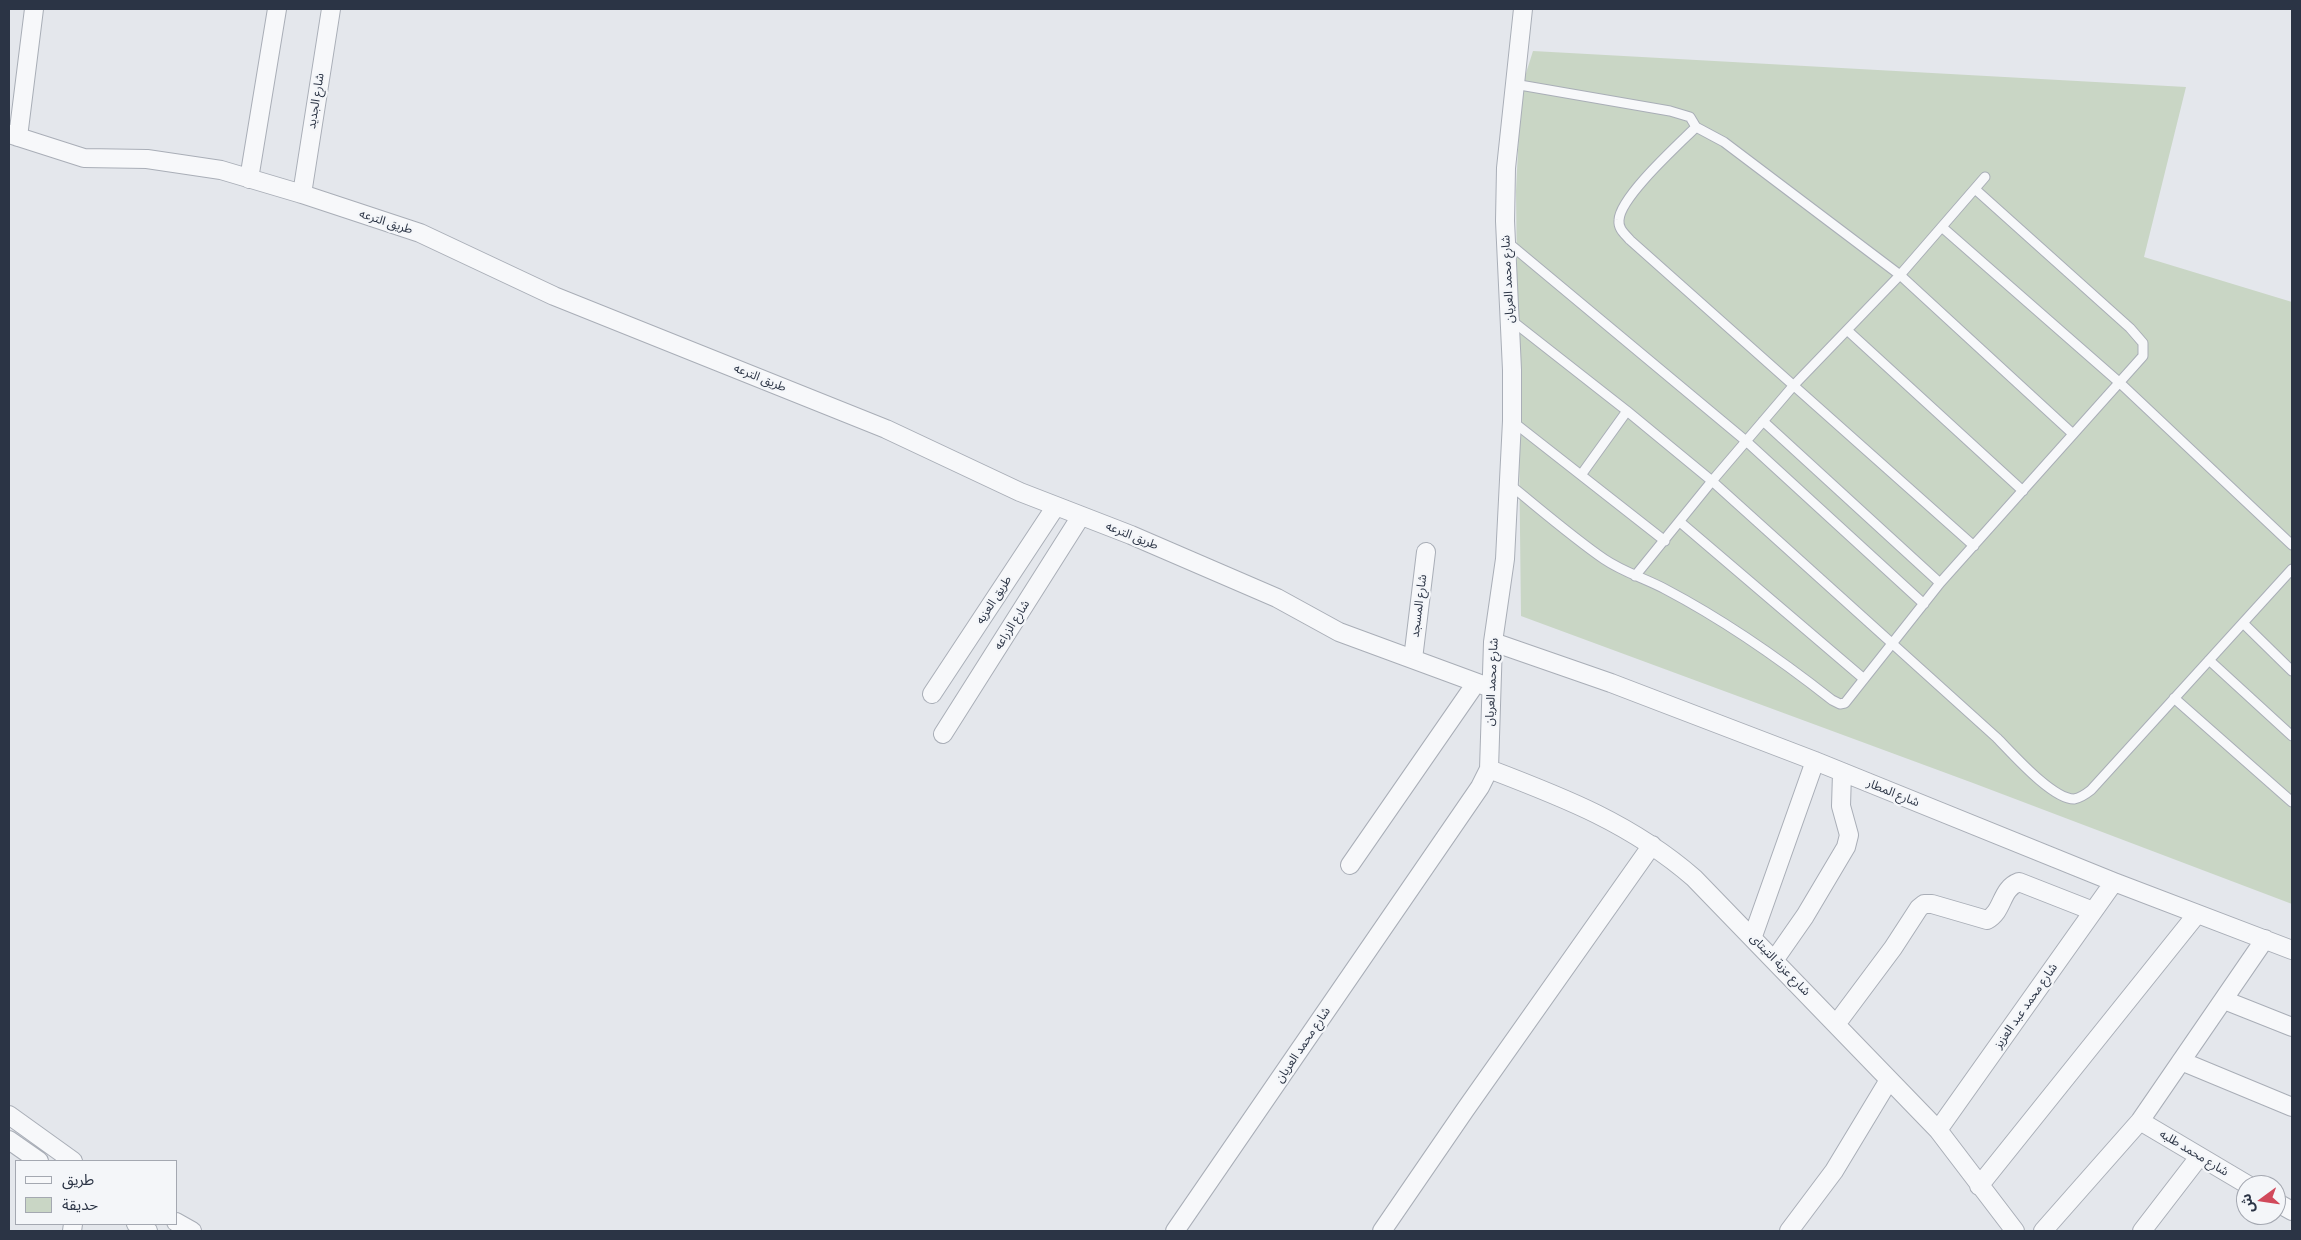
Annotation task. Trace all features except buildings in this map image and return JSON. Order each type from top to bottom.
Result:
[{"type":"street","points":[[13,135],[34,9]]},
{"type":"street","points":[[250,179],[277,9]]},
{"type":"street","name":"شارع الجديد","points":[[302,194],[331,9]]},
{"type":"street","name":"شارع محمد العريان","points":[[1175,1231],[1480,787],[1489,769],[1483,686],[1493,642],[1505,559],[1512,421],[1506,241],[1506,168],[1523,9]]},
{"type":"street","name":"طريق الترعه","points":[[13,135],[84,158],[147,159],[221,170],[302,194],[420,233],[554,296],[877,426],[1020,492],[1277,598],[1339,632],[1483,686]]},
{"type":"street","name":"طريق العزيه","points":[[932,694],[1056,506]]},
{"type":"street","name":"شارع الزراعه","points":[[943,734],[1081,516]]},
{"type":"street","name":"شارع المسجد","points":[[1413,659],[1426,552]]},
{"type":"street","name":"شارع المطار","points":[[1493,642],[1611,683],[1815,761],[2114,882],[2292,950]]},
{"type":"street","points":[[1350,865],[1483,686]]},
{"type":"street","points":[[1753,936],[1815,761]]},
{"type":"street","name":"شارع عزبة التيتاى","points":[[1489,769],[1598,813],[1652,845],[1694,878],[1753,936],[1938,1130],[1979,1186],[2006,1228]]},
{"type":"street","points":[[1775,959],[1805,916],[1846,847],[1849,835],[1841,806],[1842,773]]},
{"type":"street","points":[[1382,1231],[1464,1110],[1652,845]]},
{"type":"street","points":[[1836,1023],[1893,948],[1919,908],[1924,904],[1932,904],[1987,920],[1998,910],[2008,887],[2019,882],[2093,911]]},
{"type":"street","name":"شارع محمد عبد العزيز","points":[[1938,1130],[2114,882]]},
{"type":"street","points":[[1979,1186],[2197,914]]},
{"type":"street","points":[[2043,1231],[2140,1122],[2265,939]]},
{"type":"street","points":[[2224,1000],[2292,1027]]},
{"type":"street","points":[[2181,1061],[2292,1107]]},
{"type":"street","points":[[1789,1231],[1834,1171],[1889,1080]]},
{"type":"street","points":[[9,1115],[72,1160]]},
{"type":"street","name":"شارع محمد طلبه","points":[[2140,1122],[2236,1178]]},
{"type":"street","points":[[9,1140],[38,1160]]},
{"type":"street","points":[[2142,1231],[2200,1157]]},
{"type":"street","points":[[178,1223],[192,1231]]},
{"type":"lane","points":[[1514,84],[1685,114],[1690,117],[1696,127],[1724,142],[1900,275],[2073,434]]},
{"type":"lane","points":[[1696,127],[1655,168],[1629,199],[1621,211],[1618,220],[1620,227],[1630,240],[1974,546]]},
{"type":"lane","points":[[1635,576],[1712,481],[1794,385],[1900,275],[1943,228],[1985,177]]},
{"type":"lane","points":[[1509,483],[1604,559],[1635,576],[1664,588],[1725,625],[1840,704],[1850,699],[1940,583],[2143,356],[2143,343],[2130,328],[1975,189]]},
{"type":"lane","points":[[1943,228],[2120,383],[2292,545]]},
{"type":"lane","points":[[1506,241],[1746,441],[1924,604]]},
{"type":"lane","points":[[1510,320],[1627,411],[1712,481],[1997,738],[2034,774],[2066,798],[2076,799],[2091,790],[2292,569]]},
{"type":"lane","points":[[1846,330],[2022,491]]},
{"type":"lane","points":[[1581,475],[1627,411]]},
{"type":"lane","points":[[1512,421],[1665,541]]},
{"type":"lane","points":[[1763,421],[1940,583]]},
{"type":"lane","points":[[1680,522],[1864,679]]},
{"type":"lane","points":[[2243,623],[2292,672]]},
{"type":"lane","points":[[2209,660],[2292,736]]},
{"type":"lane","points":[[2174,698],[2292,802]]},
{"type":"green space","points":[[1533,51],[2186,87],[2144,257],[2292,302],[2292,904],[1973,783],[1521,616],[1516,191],[1521,89]]}]
